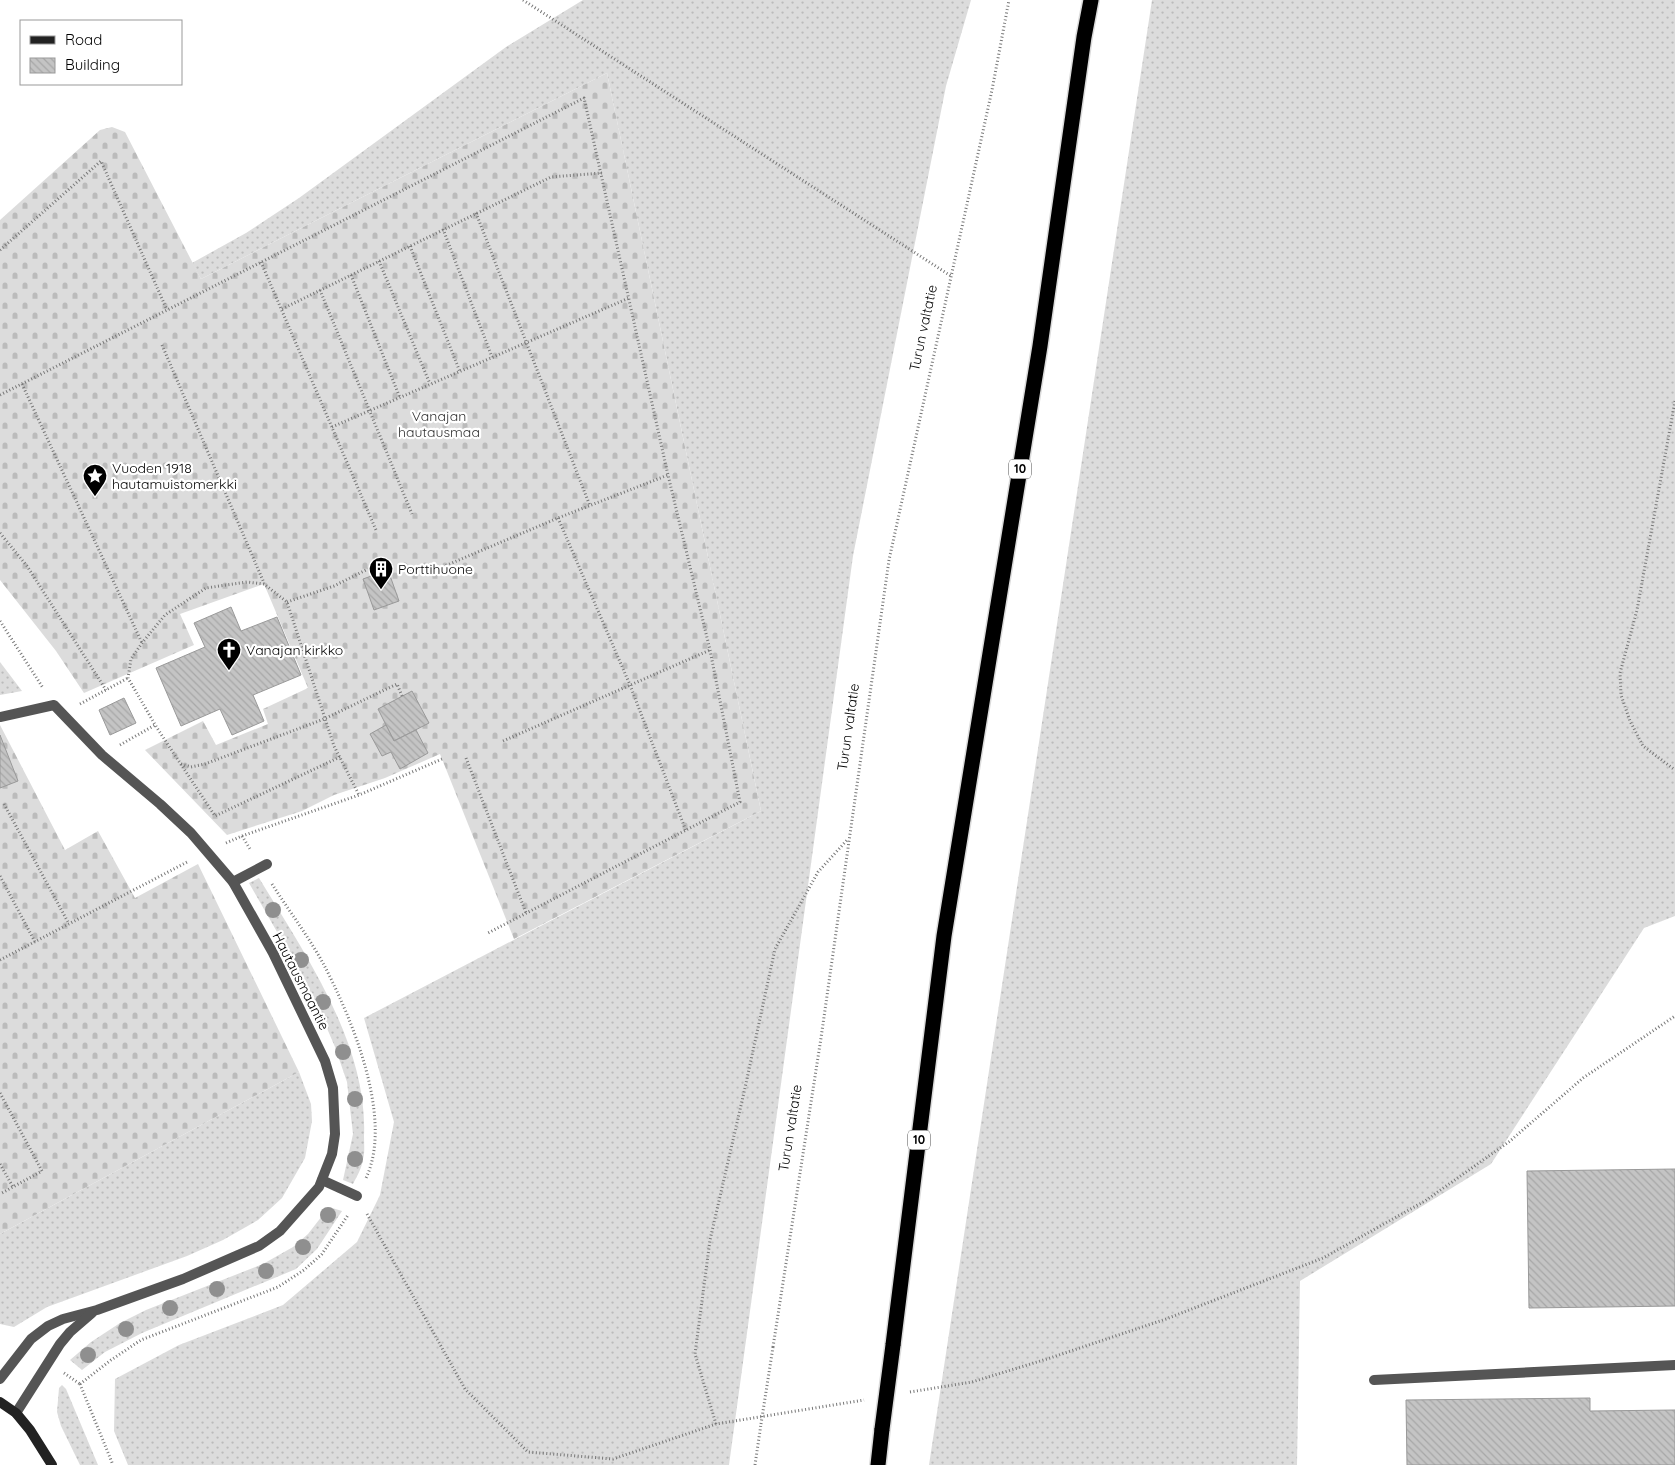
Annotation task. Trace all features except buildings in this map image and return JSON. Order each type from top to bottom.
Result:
[{"type":"highway","name":"10","points":[[878,1465],[944,936],[1040,346],[1084,37],[1091,0]]},
{"type":"street","points":[[0,717],[54,705]]},
{"type":"street","name":"Hautausmaantie","points":[[0,1379],[31,1339],[48,1326],[63,1319],[97,1310],[183,1279],[259,1246],[285,1226],[319,1187],[332,1154],[335,1134],[333,1088],[325,1061],[272,953],[233,882],[191,833],[102,755],[54,705]]},
{"type":"street","points":[[233,882],[264,866]]},
{"type":"street","points":[[322,1180],[357,1196]]},
{"type":"street","name":"Hautausmaantie","points":[[16,1413],[60,1344],[70,1332],[97,1310]]},
{"type":"street","points":[[1374,1380],[1675,1365]]},
{"type":"street","points":[[0,1402],[16,1413],[30,1430],[52,1465]]},
{"type":"path","points":[[523,0],[951,276]]},
{"type":"path","name":"Turun valtatie","points":[[755,1465],[821,1038],[889,560],[992,90],[1009,0]]},
{"type":"path","points":[[0,395],[584,98],[668,475],[710,650],[740,802],[488,933]]},
{"type":"path","points":[[0,250],[101,161],[167,310]]},
{"type":"path","points":[[282,308],[550,176],[602,173]]},
{"type":"path","points":[[476,213],[590,506]]},
{"type":"path","points":[[443,229],[492,357]]},
{"type":"path","points":[[410,246],[460,372]]},
{"type":"path","points":[[379,261],[430,384]]},
{"type":"path","points":[[261,262],[376,530]]},
{"type":"path","points":[[351,275],[400,398]]},
{"type":"path","points":[[320,290],[412,514]]},
{"type":"path","points":[[332,427],[629,298]]},
{"type":"path","points":[[162,345],[264,584],[287,602],[334,746],[359,795]]},
{"type":"path","points":[[22,384],[142,643]]},
{"type":"path","points":[[1675,402],[1636,610],[1620,673],[1621,695],[1630,721],[1644,746],[1675,770]]},
{"type":"path","points":[[433,571],[558,518],[668,475]]},
{"type":"path","points":[[558,518],[630,685],[686,831]]},
{"type":"path","points":[[0,533],[27,566],[106,690]]},
{"type":"path","points":[[287,602],[334,586],[368,569]]},
{"type":"path","points":[[264,584],[247,582],[206,588],[165,615],[131,659],[128,678],[155,725],[215,816],[340,757]]},
{"type":"path","points":[[0,621],[54,705]]},
{"type":"path","points":[[503,741],[710,650]]},
{"type":"path","points":[[180,764],[191,767],[205,764],[324,719],[397,684],[402,696]]},
{"type":"path","points":[[102,755],[155,725]]},
{"type":"path","points":[[466,758],[526,913]]},
{"type":"path","points":[[4,804],[68,924]]},
{"type":"path","points":[[716,1424],[695,1354],[710,1240],[746,1088],[775,949],[818,872],[849,839]]},
{"type":"path","points":[[113,1465],[80,1384],[110,1360],[141,1340],[278,1286],[304,1270],[322,1254],[348,1216],[368,1173],[374,1142],[374,1111],[372,1090],[366,1070],[346,1012],[323,964],[264,866]]},
{"type":"path","points":[[0,876],[35,942]]},
{"type":"path","points":[[903,1393],[972,1382],[1050,1358],[1166,1318],[1323,1258],[1425,1201],[1510,1141],[1583,1078],[1675,1016]]},
{"type":"path","points":[[0,1092],[42,1171],[0,1194]]},
{"type":"path","points":[[0,1164],[13,1187]]},
{"type":"path","points":[[357,1196],[465,1389],[528,1452],[613,1458],[716,1424],[874,1398]]},
{"type":"green space","points":[[583,0],[971,0],[946,86],[853,556],[729,1465],[128,1465],[114,1431],[115,1379],[179,1345],[283,1305],[357,1242],[380,1195],[394,1122],[364,1018],[761,811],[607,73],[201,279],[192,263],[246,233],[299,198],[506,47]]},
{"type":"green space","points":[[1152,0],[1675,0],[1675,916],[1644,928],[1491,1164],[1300,1281],[1297,1465],[929,1465]]},
{"type":"green space","name":"Vanajan hautausmaa","points":[[607,73],[761,811],[514,939],[440,754],[385,778],[334,795],[302,811],[227,835],[145,750],[203,721],[216,745],[268,724],[263,709],[308,688],[264,584],[180,614],[194,645],[84,693],[56,651],[0,580],[0,220],[100,130],[112,127],[125,132],[201,279]]},
{"type":"green space","points":[[0,662],[22,691],[0,695]]},
{"type":"green space","points":[[0,725],[65,850],[98,831],[135,898],[198,864],[299,1072],[0,1234]]},
{"type":"green space","points":[[259,878],[295,937],[330,1001],[345,1034],[356,1068],[363,1102],[364,1156],[362,1166],[353,1184],[343,1180],[353,1134],[347,1082],[323,1019],[296,965],[249,883]]},
{"type":"green space","points":[[299,1072],[311,1104],[312,1121],[305,1158],[282,1198],[258,1220],[223,1240],[187,1256],[47,1307],[14,1327],[0,1324],[0,1234]]},
{"type":"green space","points":[[329,1207],[342,1211],[317,1249],[296,1269],[142,1333],[105,1352],[82,1370],[70,1360],[91,1342],[120,1323],[146,1310],[263,1264],[293,1247],[308,1234]]},
{"type":"green space","points":[[62,1385],[66,1389],[98,1465],[80,1465],[61,1426],[57,1412],[59,1388]]},
{"type":"place","name":"Vuoden 1918 hautamuistomerkki","points":[[95,497]]},
{"type":"place","name":"Porttihuone","points":[[381,590]]},
{"type":"place","name":"Vanajan kirkko","points":[[229,671]]}]
